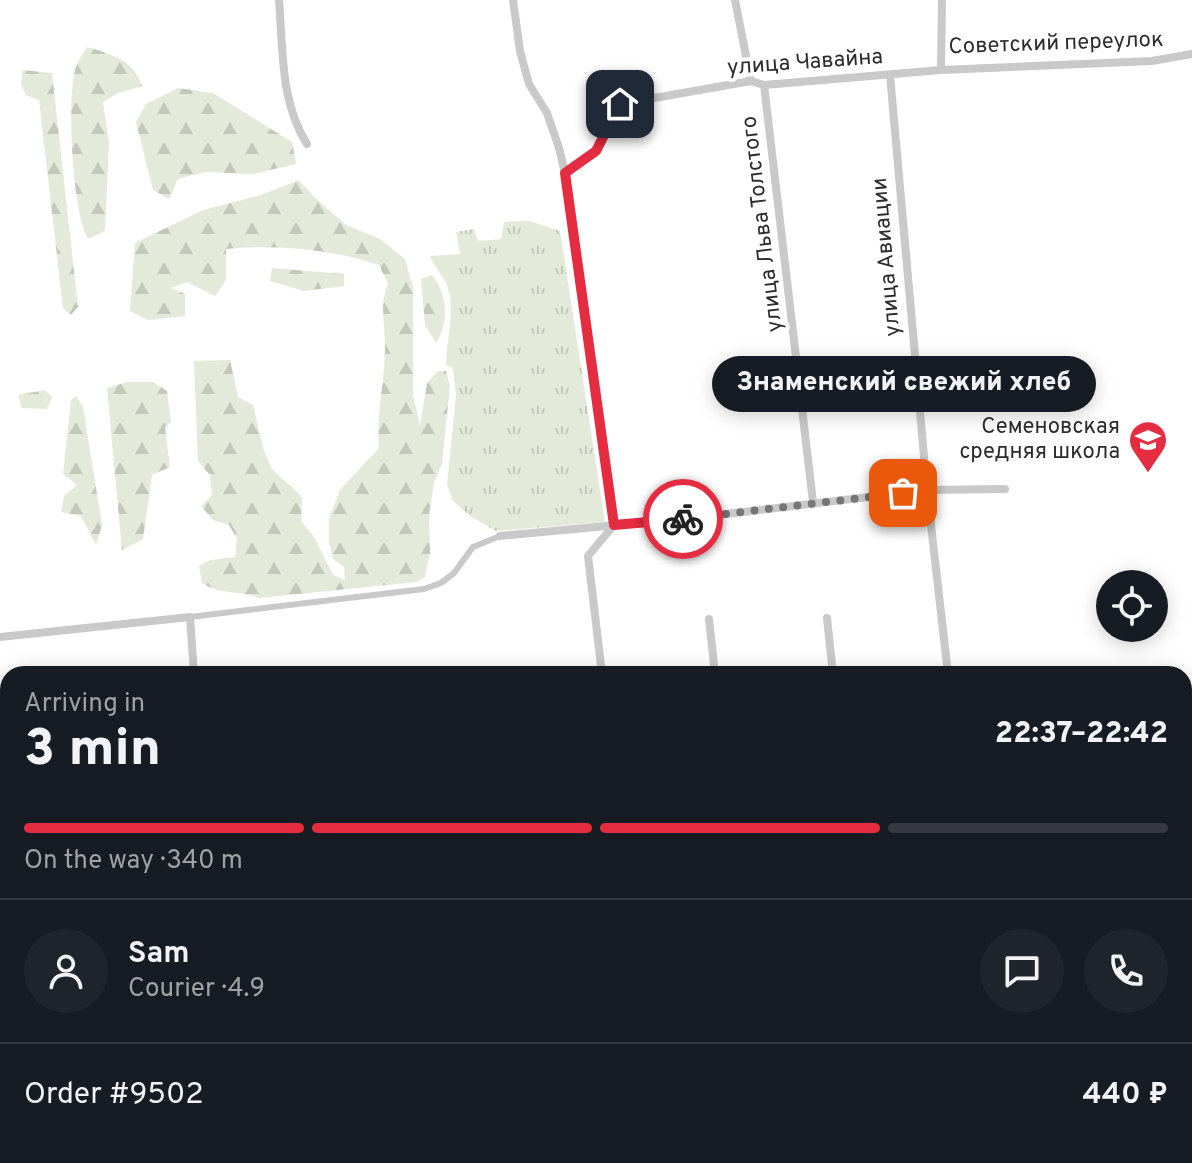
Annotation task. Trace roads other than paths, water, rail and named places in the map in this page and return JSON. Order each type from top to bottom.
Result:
[{"type":"street","points":[[279,0],[288,100],[296,127],[307,144]]},
{"type":"street","points":[[513,0],[520,51],[529,84],[551,125],[565,173],[614,525],[588,556],[601,666]]},
{"type":"street","points":[[735,0],[751,81]]},
{"type":"street","name":"Советский переулок","points":[[942,0],[941,70],[1152,61],[1192,54]]},
{"type":"street","name":"улица Чавайна","points":[[565,173],[596,151],[620,104],[751,81],[764,85],[941,70]]},
{"type":"street","name":"улица Авиации","points":[[890,75],[927,490],[947,666]]},
{"type":"street","name":"улица Льва Толстого","points":[[764,85],[813,502]]},
{"type":"street","points":[[0,637],[424,589],[441,583],[454,573],[473,547],[500,536],[692,518],[927,490],[1005,489]]},
{"type":"street","points":[[190,617],[193,666]]},
{"type":"street","points":[[827,618],[832,666]]},
{"type":"street","points":[[709,619],[714,666]]},
{"type":"place","name":"Семеновская средняя школа","points":[[1148,474]]},
{"type":"place","name":"Знаменский свежий хлеб","points":[[903,493]]}]
